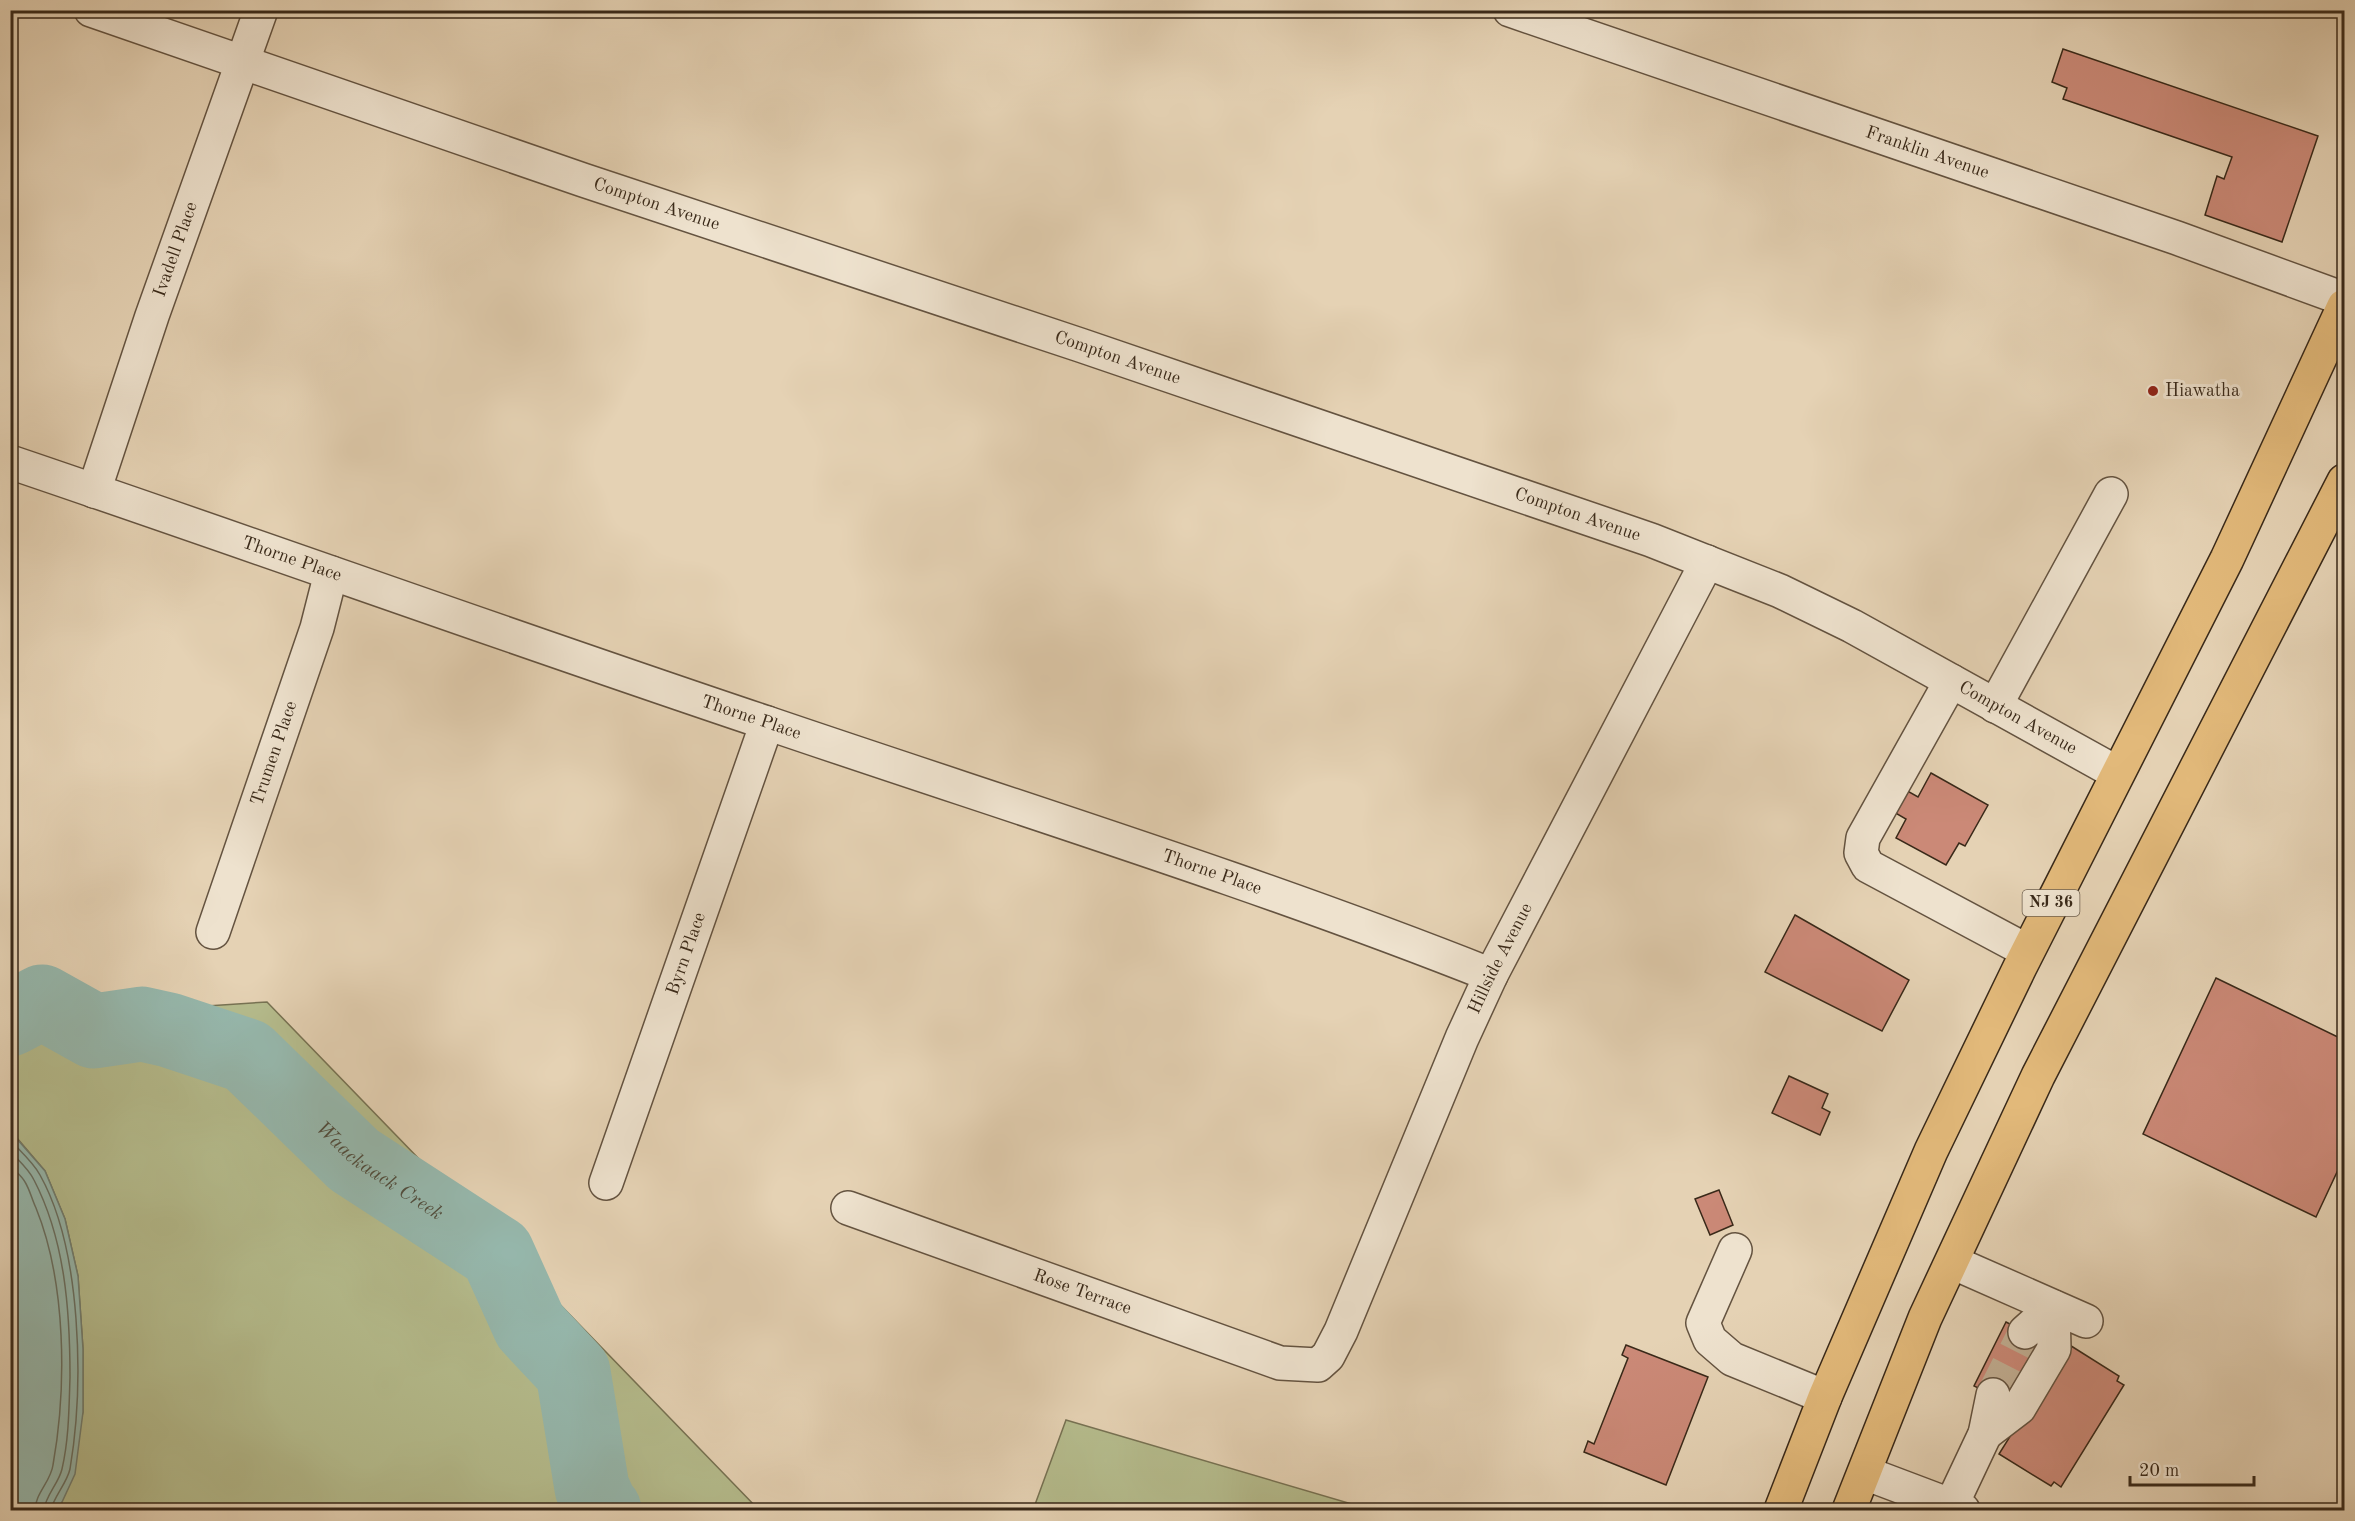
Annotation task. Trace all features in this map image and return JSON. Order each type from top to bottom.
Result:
[{"type":"highway","name":"NJ 36","points":[[1781,1510],[1825,1397],[1931,1151],[2117,773],[2227,559],[2344,306]]},
{"type":"highway","points":[[1850,1510],[1926,1318],[2038,1076],[2344,482]]},
{"type":"street","name":"Compton Avenue","points":[[91,10],[583,180],[1091,349],[1640,536],[1780,591],[1852,626],[2117,773]]},
{"type":"street","name":"Ivadell Place","points":[[94,491],[152,316],[261,10]]},
{"type":"street","name":"Franklin Avenue","points":[[1510,10],[2177,238],[2344,299]]},
{"type":"street","name":"Thorne Place","points":[[10,462],[767,723],[1242,882],[1491,975]]},
{"type":"street","points":[[1995,706],[2111,494]]},
{"type":"street","name":"Hillside Avenue","points":[[1318,1365],[1328,1356],[1341,1331],[1462,1038],[1491,975],[1707,562]]},
{"type":"street","name":"Trumen Place","points":[[213,932],[317,628],[331,573]]},
{"type":"street","points":[[1951,681],[1863,838],[1861,853],[1868,866],[2028,951]]},
{"type":"street","name":"Byrn Place","points":[[606,1183],[767,723]]},
{"type":"street","name":"Rose Terrace","points":[[848,1208],[1280,1363],[1318,1365]]},
{"type":"street","points":[[1735,1250],[1703,1323],[1710,1340],[1732,1359],[1825,1397]]},
{"type":"street","points":[[1952,1262],[2085,1321]]},
{"type":"street","points":[[2025,1332],[2053,1307]]},
{"type":"street","points":[[1985,1434],[2019,1408],[2054,1349],[2053,1307]]},
{"type":"street","points":[[1865,1473],[1957,1508],[1985,1434],[1993,1395]]},
{"type":"green space","points":[[267,1002],[759,1510],[56,1510],[62,1502],[83,1412],[83,1349],[78,1276],[65,1219],[45,1171],[11,1131],[10,1019]]},
{"type":"green space","points":[[1066,1420],[1372,1510],[1033,1510]]},
{"type":"water","points":[[10,1131],[45,1171],[65,1219],[78,1276],[83,1349],[83,1412],[75,1474],[56,1510],[11,1510]]},
{"type":"building","points":[[2063,49],[2318,136],[2282,242],[2205,215],[2217,176],[2224,179],[2232,157],[2063,99],[2067,88],[2052,82]]},
{"type":"building","points":[[1931,773],[1988,805],[1965,846],[1959,843],[1946,865],[1896,838],[1906,819],[1892,811],[1904,789],[1918,797]]},
{"type":"building","points":[[1795,915],[1909,980],[1882,1031],[1765,972]]},
{"type":"building","points":[[2216,978],[2344,1040],[2344,1157],[2316,1217],[2143,1134]]},
{"type":"building","points":[[1789,1076],[1828,1094],[1822,1108],[1830,1112],[1820,1135],[1772,1113]]},
{"type":"building","points":[[1719,1190],[1733,1225],[1710,1235],[1695,1199]]},
{"type":"building","points":[[2006,1322],[2047,1343],[2015,1406],[1974,1386]]},
{"type":"building","points":[[2068,1344],[2119,1376],[2117,1381],[2124,1385],[2061,1487],[2054,1482],[2051,1486],[1999,1454]]},
{"type":"building","points":[[1626,1345],[1708,1377],[1666,1485],[1584,1452],[1588,1441],[1594,1444],[1628,1358],[1622,1355]]},
{"type":"waterway","name":"Waackaack Creek","points":[[10,1019],[42,1002],[94,1031],[142,1024],[169,1030],[247,1056],[354,1160],[497,1253],[530,1326],[573,1372],[592,1488],[604,1510]]},
{"type":"tunnel","points":[[1993,1395],[2025,1332]]},
{"type":"place","name":"Hiawatha","points":[[2153,391]]}]
